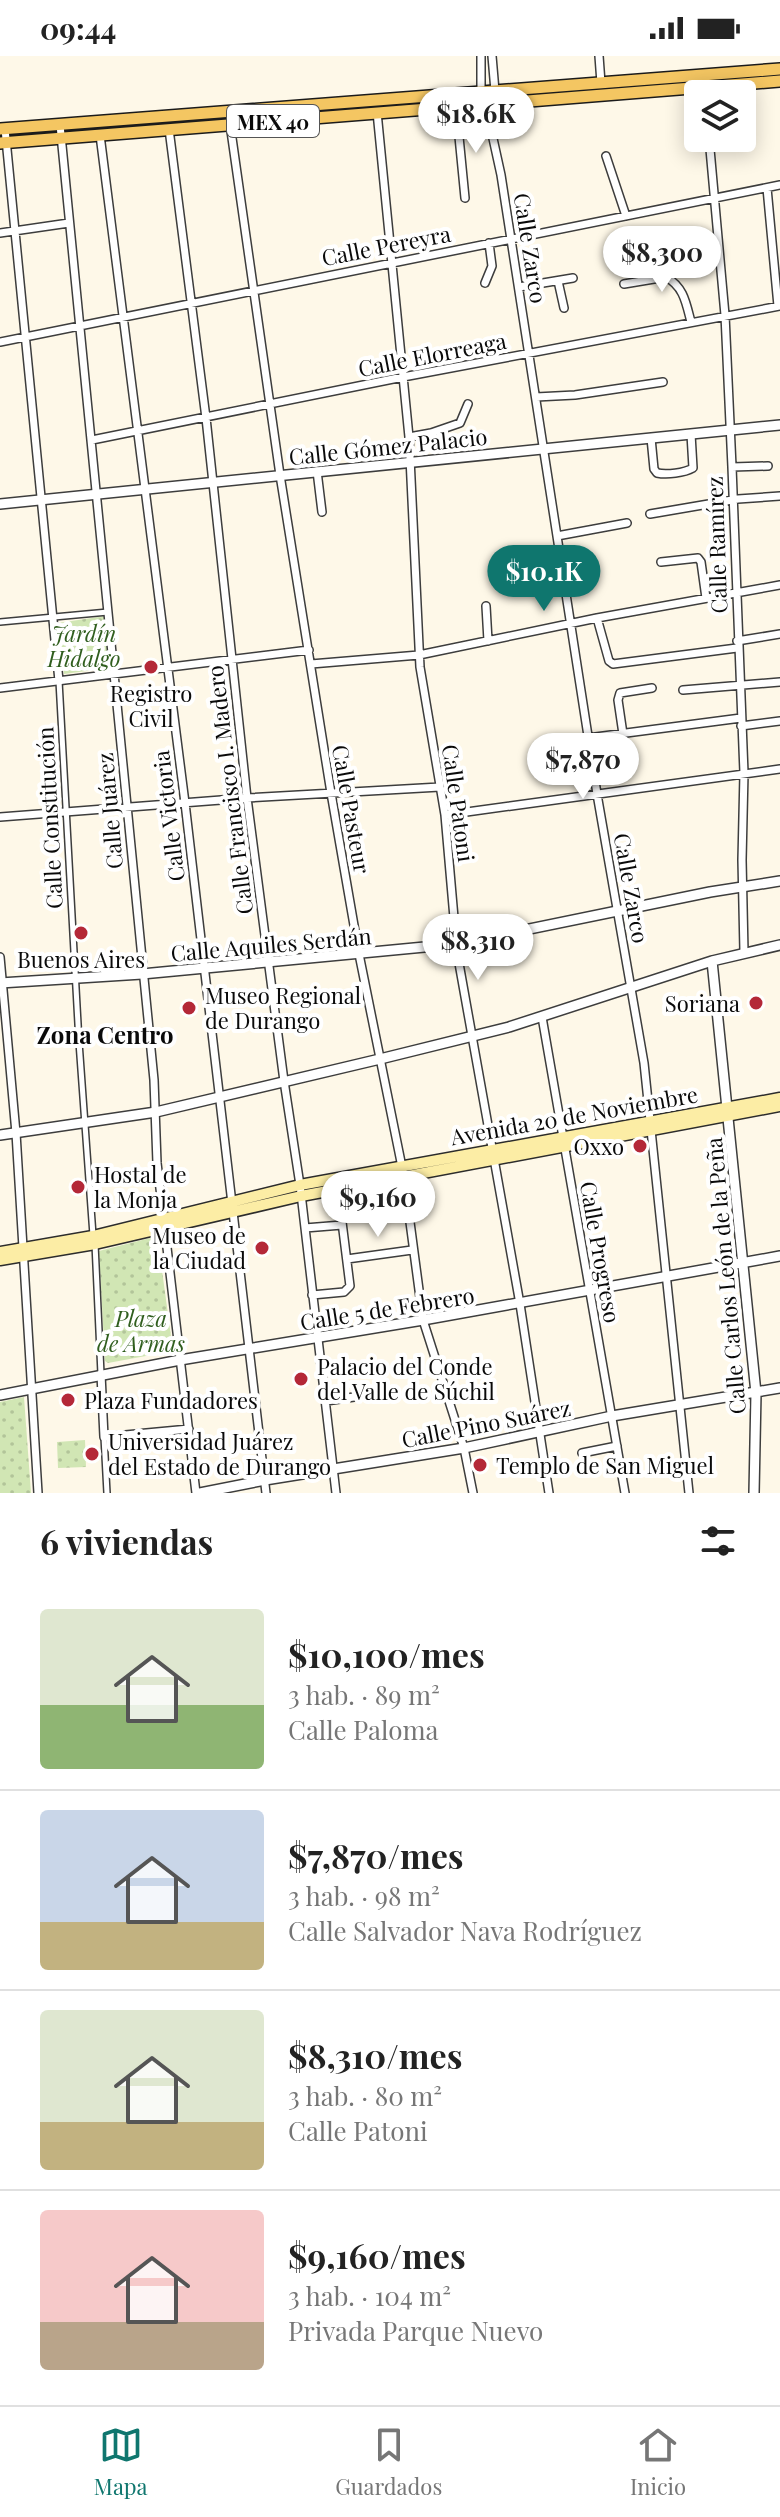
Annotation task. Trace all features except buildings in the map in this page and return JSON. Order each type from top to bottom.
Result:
[{"type":"main road","name":"MEX 40","points":[[3,143],[456,106],[495,91],[780,69]]},
{"type":"main road","points":[[705,80],[711,74]]},
{"type":"main road","name":"MEX 40","points":[[756,84],[780,81]]},
{"type":"main road","name":"MEX 40","points":[[2,129],[412,97],[482,98],[684,91]]},
{"type":"main road","points":[[412,97],[421,100],[423,109]]},
{"type":"main road","points":[[377,112],[387,99]]},
{"type":"main road","points":[[169,129],[173,122],[201,114]]},
{"type":"main road","name":"Avenida 20 de Noviembre","points":[[728,1112],[780,1098]]},
{"type":"main road","name":"Avenida 20 de Noviembre","points":[[0,1260],[300,1190],[728,1112],[780,1106]]},
{"type":"main road","name":"Avenida 20 de Noviembre","points":[[300,1190],[338,1190],[403,1172]]},
{"type":"main road","name":"Avenida 20 de Noviembre","points":[[0,1252],[24,1253]]},
{"type":"street","name":"Calle Zarco","points":[[481,56],[482,98],[501,175],[652,1126],[689,1493]]},
{"type":"street","points":[[492,56],[495,91]]},
{"type":"street","points":[[599,56],[601,83]]},
{"type":"street","points":[[456,106],[465,198]]},
{"type":"street","name":"Calle Patoni","points":[[377,112],[409,437],[419,655],[445,815],[456,944],[470,1036],[520,1304],[549,1493]]},
{"type":"street","name":"Calle Pasteur","points":[[230,124],[280,475],[331,793],[359,954],[403,1172],[423,1320],[464,1448],[473,1493]]},
{"type":"street","name":"Calle Juárez","points":[[60,125],[128,808],[156,1112],[157,1163],[198,1493]]},
{"type":"street","name":"Calle Constitución","points":[[2,129],[26,336],[59,681],[107,1493]]},
{"type":"street","name":"Calle Francisco I. Madero","points":[[169,129],[206,418],[247,798],[305,1228],[336,1493]]},
{"type":"street","name":"Calle Victoria","points":[[100,135],[221,1096],[266,1493]]},
{"type":"street","name":"Calle Ramírez","points":[[710,152],[725,315],[732,467],[744,773],[744,952]]},
{"type":"street","points":[[606,156],[626,216]]},
{"type":"street","name":"Calle Pereyra","points":[[0,342],[780,185]]},
{"type":"street","points":[[767,188],[779,306]]},
{"type":"street","points":[[0,233],[69,223]]},
{"type":"street","points":[[485,283],[492,266],[489,243]]},
{"type":"street","points":[[662,249],[666,277]]},
{"type":"street","points":[[624,284],[666,277],[676,283],[683,294],[691,322]]},
{"type":"street","points":[[519,287],[573,278]]},
{"type":"street","points":[[558,281],[564,308]]},
{"type":"street","name":"Calle Elorreaga","points":[[92,440],[779,306]]},
{"type":"street","points":[[536,397],[575,395],[663,382]]},
{"type":"street","points":[[409,437],[460,423],[468,404]]},
{"type":"street","name":"Calle Gómez Palacio","points":[[0,504],[780,425]]},
{"type":"street","points":[[651,438],[654,469],[662,474],[693,468],[691,434]]},
{"type":"street","points":[[732,467],[768,466]]},
{"type":"street","points":[[317,471],[322,512]]},
{"type":"street","points":[[650,514],[733,500],[780,496]]},
{"type":"street","points":[[557,536],[627,523]]},
{"type":"street","points":[[661,562],[698,558],[706,598]]},
{"type":"street","points":[[311,664],[419,655],[780,585]]},
{"type":"street","points":[[486,606],[488,641]]},
{"type":"street","points":[[0,622],[108,612]]},
{"type":"street","points":[[598,620],[611,663],[665,658],[780,634]]},
{"type":"street","points":[[0,688],[309,650]]},
{"type":"street","points":[[683,690],[780,682]]},
{"type":"street","points":[[623,734],[618,700],[620,693],[652,688]]},
{"type":"street","points":[[588,738],[741,722],[780,721]]},
{"type":"street","points":[[445,815],[780,769]]},
{"type":"street","points":[[0,817],[440,787]]},
{"type":"street","name":"Calle Aquiles Serdán","points":[[1,983],[142,974],[456,944],[780,881]]},
{"type":"street","points":[[0,1135],[156,1112],[380,1059],[542,1017],[712,961],[780,945]]},
{"type":"street","points":[[0,957],[16,1133],[38,1493]]},
{"type":"street","name":"Calle Carlos León de la Peña","points":[[712,961],[756,1393],[754,1493]]},
{"type":"street","name":"Calle Progreso","points":[[542,1017],[625,1493]]},
{"type":"street","points":[[312,1295],[348,1290],[351,1280],[338,1190]]},
{"type":"street","points":[[305,1228],[342,1225]]},
{"type":"street","points":[[347,1259],[412,1250]]},
{"type":"street","name":"Calle 5 de Febrero","points":[[0,1395],[101,1374],[520,1304],[780,1256]]},
{"type":"street","name":"Calle Pino Suárez","points":[[198,1493],[464,1448],[612,1416],[780,1388]]},
{"type":"street","points":[[326,1401],[361,1396]]},
{"type":"street","points":[[104,1437],[189,1429]]},
{"type":"street","points":[[582,1453],[617,1446]]},
{"type":"green space","name":"Jardín Hidalgo","points":[[105,616],[109,668],[64,674],[58,623]]},
{"type":"green space","name":"Plaza de Armas","points":[[154,1237],[158,1241],[173,1351],[108,1363],[105,1361],[99,1251]]},
{"type":"green space","points":[[24,1397],[31,1493],[0,1493],[0,1402]]},
{"type":"green space","points":[[85,1440],[86,1467],[58,1468],[57,1442]]},
{"type":"place","name":"Registro Civil","points":[[151,667]]},
{"type":"place","name":"Buenos Aires","points":[[81,933]]},
{"type":"place","name":"Soriana","points":[[756,1003]]},
{"type":"place","name":"Museo Regional de Durango","points":[[189,1008]]},
{"type":"place","name":"Oxxo","points":[[640,1146]]},
{"type":"place","name":"Hostal de la Monja","points":[[78,1187]]},
{"type":"place","name":"Museo de la Ciudad","points":[[262,1248]]},
{"type":"place","name":"Palacio del Conde del Valle de Súchil","points":[[301,1379]]},
{"type":"place","name":"Plaza Fundadores","points":[[68,1400]]},
{"type":"place","name":"Universidad Juárez del Estado de Durango","points":[[92,1454]]},
{"type":"place","name":"Templo de San Miguel","points":[[480,1465]]},
{"type":"district","name":"Zona Centro","points":[[105,1034]]}]
